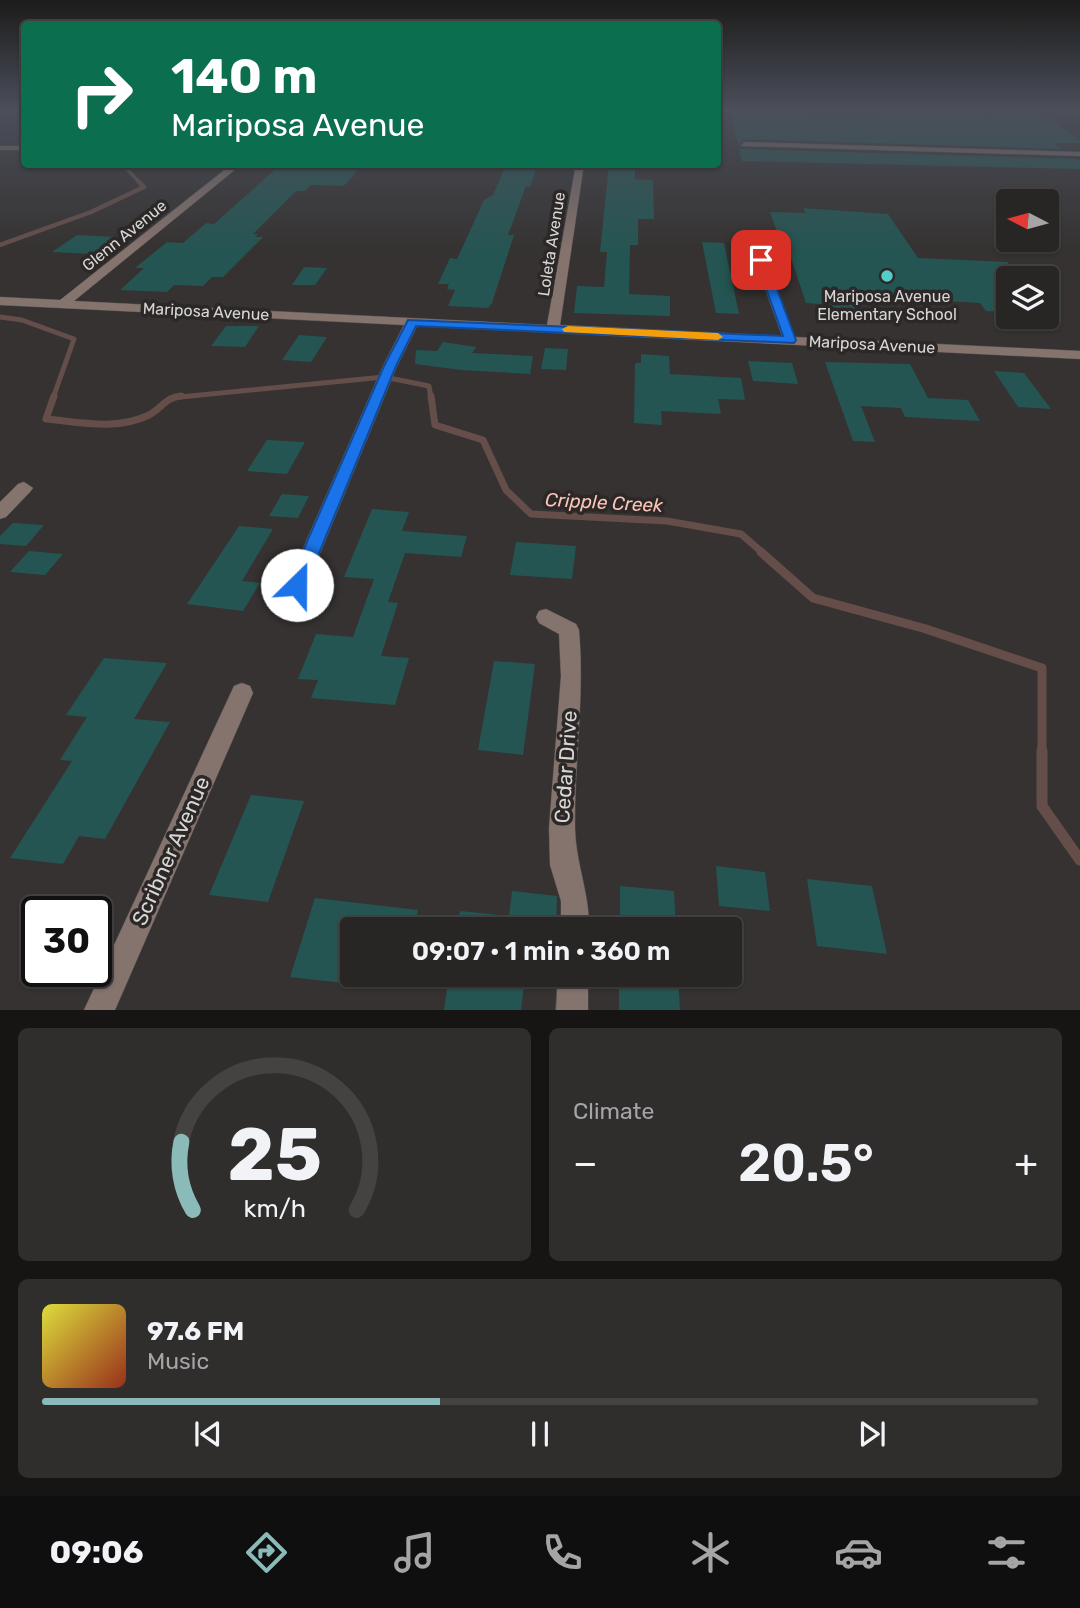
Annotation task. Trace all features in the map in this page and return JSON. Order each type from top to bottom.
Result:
[{"type":"street","name":"Glenn Avenue","points":[[63,304],[233,168]]},
{"type":"street","name":"Loleta Avenue","points":[[553,329],[578,168]]},
{"type":"street","points":[[755,246],[790,340]]},
{"type":"street","name":"Mariposa Avenue","points":[[0,301],[1080,355]]},
{"type":"street","points":[[297,585],[390,366],[412,322]]},
{"type":"street","points":[[0,513],[24,488]]},
{"type":"street","name":"Cedar Drive","points":[[546,617],[569,631],[572,676],[562,828],[564,865],[576,901],[575,917]]},
{"type":"street","name":"Scribner Avenue","points":[[99,1010],[242,693]]},
{"type":"street","points":[[572,1010],[573,987]]},
{"type":"building","points":[[741,156],[981,156],[1077,159],[1080,161],[1080,169],[742,161]]},
{"type":"building","points":[[277,168],[360,168],[344,186],[311,185],[305,191],[296,191],[253,234],[258,234],[255,237],[263,237],[223,277],[212,277],[203,286],[174,285],[167,292],[120,290],[144,268],[135,268],[167,242],[183,243],[206,223],[214,224]]},
{"type":"building","points":[[505,168],[537,168],[530,187],[526,186],[508,235],[514,235],[492,303],[488,308],[448,306],[455,290],[447,289],[449,284],[438,284],[450,258],[457,259],[484,200],[493,195]]},
{"type":"building","points":[[609,168],[635,168],[635,179],[653,180],[654,219],[638,219],[638,245],[630,245],[629,294],[670,296],[670,316],[574,313],[577,286],[604,287],[607,252],[600,252]]},
{"type":"building","points":[[803,208],[888,214],[918,258],[1008,262],[1008,266],[996,266],[996,311],[986,311],[980,303],[854,296],[863,315],[836,314],[832,305],[806,303],[785,240],[780,240],[770,212],[806,213]]},
{"type":"building","points":[[77,235],[117,237],[94,254],[52,252]]},
{"type":"building","points":[[702,242],[724,243],[739,314],[716,313]]},
{"type":"building","points":[[304,267],[327,268],[315,285],[292,285]]},
{"type":"building","points":[[226,326],[259,326],[245,347],[211,346]]},
{"type":"building","points":[[299,335],[327,337],[311,362],[282,360]]},
{"type":"building","points":[[443,342],[476,347],[472,353],[533,356],[530,374],[415,364],[416,350],[437,351]]},
{"type":"building","points":[[545,348],[568,349],[566,370],[541,369]]},
{"type":"building","points":[[641,354],[669,356],[670,374],[741,378],[745,400],[718,399],[721,414],[661,411],[662,425],[634,423],[635,363],[641,363]]},
{"type":"building","points":[[748,361],[792,363],[798,384],[753,381]]},
{"type":"building","points":[[825,362],[910,364],[928,398],[968,400],[980,421],[905,417],[901,408],[861,406],[875,442],[853,441]]},
{"type":"building","points":[[994,371],[1024,373],[1051,409],[1018,407]]},
{"type":"building","points":[[267,440],[305,442],[287,474],[247,471]]},
{"type":"building","points":[[282,494],[309,496],[298,518],[269,516]]},
{"type":"building","points":[[372,509],[409,512],[402,531],[467,536],[461,557],[405,553],[388,602],[398,603],[381,656],[409,658],[395,705],[311,698],[318,680],[298,679],[316,634],[353,637],[374,579],[344,577]]},
{"type":"building","points":[[13,523],[44,525],[26,546],[0,544],[0,536]]},
{"type":"building","points":[[239,526],[273,529],[242,581],[260,583],[243,611],[187,604]]},
{"type":"building","points":[[516,542],[576,546],[572,579],[510,575]]},
{"type":"building","points":[[29,551],[63,554],[45,575],[10,572]]},
{"type":"building","points":[[104,658],[167,663],[134,719],[170,722],[105,839],[79,836],[63,864],[10,858],[72,761],[60,760],[87,717],[66,715]]},
{"type":"building","points":[[494,661],[535,664],[523,755],[478,750]]},
{"type":"building","points":[[251,795],[304,801],[268,902],[209,895]]},
{"type":"building","points":[[716,866],[765,872],[770,911],[719,906]]},
{"type":"building","points":[[807,879],[872,886],[887,954],[817,946]]},
{"type":"building","points":[[620,886],[674,891],[675,917],[620,917]]},
{"type":"building","points":[[512,891],[557,896],[556,917],[459,917],[460,911],[509,916]]},
{"type":"building","points":[[315,898],[418,910],[417,917],[340,917],[340,983],[290,977]]},
{"type":"building","points":[[447,987],[524,987],[521,1010],[444,1010]]},
{"type":"building","points":[[619,987],[679,987],[680,1010],[619,1010]]},
{"type":"waterway","name":"Cripple Creek","points":[[126,168],[140,183]]},
{"type":"waterway","name":"Cripple Creek","points":[[0,245],[91,212],[144,187],[140,183]]},
{"type":"waterway","name":"Cripple Creek","points":[[0,317],[22,320],[74,339],[53,398]]},
{"type":"waterway","name":"Cripple Creek","points":[[176,397],[384,377],[429,386],[431,398]]},
{"type":"waterway","name":"Cripple Creek","points":[[54,396],[46,419],[98,424],[137,420],[176,397]]},
{"type":"waterway","name":"Cripple Creek","points":[[176,397],[181,396]]},
{"type":"waterway","name":"Cripple Creek","points":[[431,396],[435,425],[483,440],[506,490],[531,514],[667,521],[741,534],[763,553]]},
{"type":"waterway","name":"Cripple Creek","points":[[170,398],[176,397]]},
{"type":"waterway","name":"Cripple Creek","points":[[761,552],[813,598],[926,629],[1042,668],[1042,806],[1080,860]]},
{"type":"slow traffic","points":[[568,329],[718,337]]},
{"type":"place","name":"Mariposa Avenue Elementary School","points":[[887,276]]},
{"type":"route","points":[[297,585],[390,366],[412,322],[790,340],[761,260]]}]
